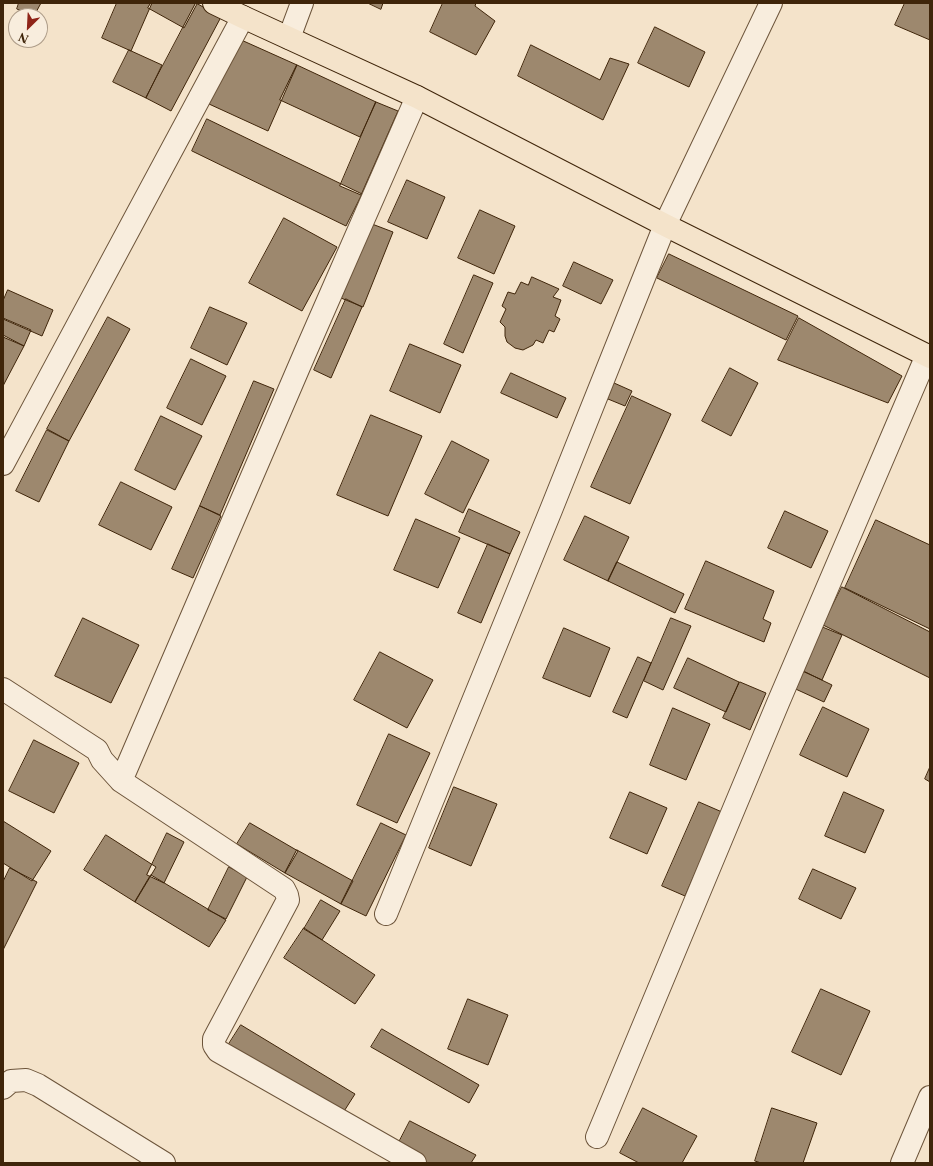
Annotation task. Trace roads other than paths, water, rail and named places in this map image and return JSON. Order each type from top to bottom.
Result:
[{"type":"main road","points":[[214,3],[417,97],[665,225],[928,356]]},
{"type":"street","points":[[289,38],[302,3]]},
{"type":"street","points":[[386,914],[554,503],[665,225],[771,3]]},
{"type":"street","points":[[3,464],[243,17]]},
{"type":"street","points":[[121,781],[417,97]]},
{"type":"street","points":[[598,1137],[778,703],[928,356]]},
{"type":"street","points":[[3,689],[97,750],[102,760],[121,781],[284,889],[288,900],[214,1039],[214,1045],[218,1051],[415,1163]]},
{"type":"street","points":[[3,1088],[11,1081],[26,1080],[38,1085],[164,1163]]},
{"type":"street","points":[[902,1163],[930,1097]]}]
